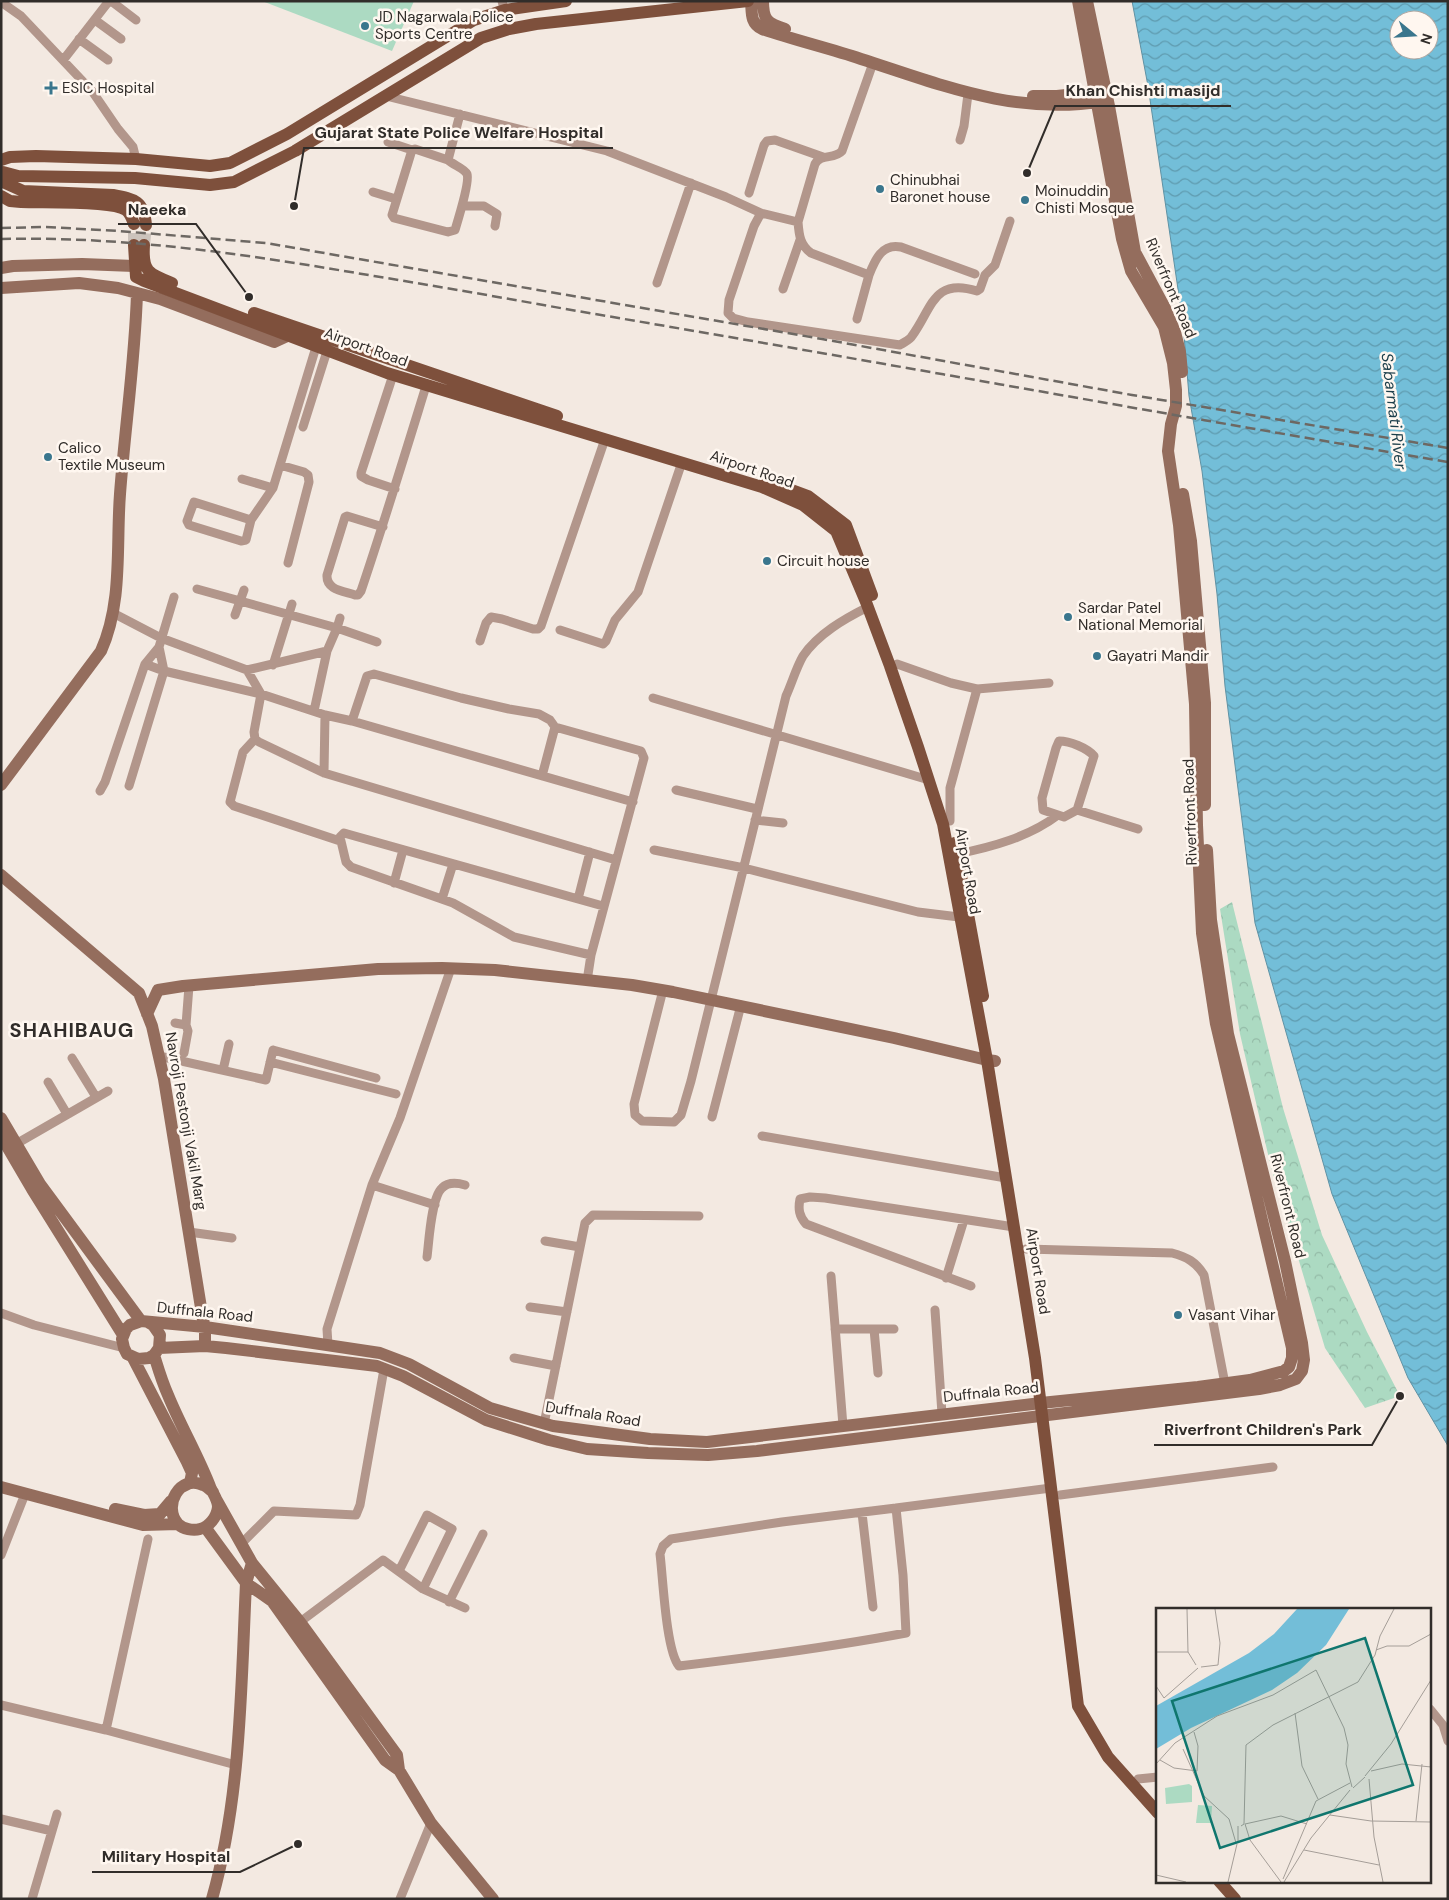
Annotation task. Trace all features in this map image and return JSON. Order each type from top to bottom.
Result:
[{"type":"main road","points":[[2,171],[10,157],[36,156],[136,159],[210,166],[230,163],[288,134],[474,20],[504,6],[566,1]]},
{"type":"main road","points":[[2,171],[18,176],[135,178],[210,185],[234,182],[295,151],[481,38],[509,29],[536,24],[750,1],[752,21],[757,27],[968,94],[1015,103],[1063,105],[1101,96]]},
{"type":"main road","points":[[763,1],[764,17],[775,26],[965,86],[1022,96],[1101,96]]},
{"type":"main road","name":"Riverfront Road","points":[[1046,1408],[1280,1385],[1296,1379],[1302,1371],[1304,1360],[1285,1260],[1228,1034],[1211,920],[1205,822],[1205,703],[1191,541],[1178,467],[1177,447],[1183,400],[1180,352],[1175,332],[1165,308],[1135,252],[1078,1]]},
{"type":"main road","name":"Riverfront Road","points":[[1046,1408],[1250,1380],[1284,1371],[1289,1367],[1292,1358],[1292,1348],[1216,1024],[1202,933],[1197,825],[1195,704],[1179,525],[1168,451],[1171,424],[1176,406],[1173,363],[1164,326],[1131,271],[1122,239],[1087,1]]},
{"type":"main road","points":[[1,196],[10,201],[21,202],[105,204],[126,210],[140,224],[145,212],[142,206],[126,197],[23,191],[2,171]]},
{"type":"main road","points":[[139,245],[147,270],[158,278],[266,321],[136,277],[134,266],[139,245]]},
{"type":"main road","points":[[1,268],[82,264],[134,266]]},
{"type":"main road","points":[[1,288],[79,283],[118,288],[160,299],[274,342],[289,331]]},
{"type":"main road","points":[[1,785],[101,651],[109,632],[117,582],[120,495],[136,293]]},
{"type":"main road","name":"Airport Road","points":[[266,321],[289,331],[321,349],[390,374],[762,487],[803,505],[836,531],[868,607],[943,824],[959,917],[991,1060],[1006,1178],[1046,1408]]},
{"type":"main road","name":"Airport Road","points":[[289,331],[765,480],[808,496],[846,525],[926,744],[950,822],[957,854],[991,1060],[1026,1249],[1056,1491],[1078,1706],[1114,1753],[1156,1799]]},
{"type":"main road","name":"Navroji Pestonji Vakil Marg","points":[[1,875],[139,993],[159,1056],[205,1327],[205,1346]]},
{"type":"main road","points":[[126,981],[158,990],[378,969],[451,968],[495,970],[663,990],[741,1005],[991,1060]]},
{"type":"main road","points":[[147,1014],[158,990]]},
{"type":"main road","points":[[1,1118],[40,1184],[144,1322]]},
{"type":"main road","points":[[1,1136],[123,1335],[128,1353],[188,1462],[192,1473],[190,1483],[182,1486],[160,1514],[144,1515],[108,1508],[1,1478]]},
{"type":"main road","points":[[123,1335],[130,1325],[144,1322],[153,1325],[160,1335],[156,1351],[168,1395],[214,1495],[252,1563],[300,1622],[397,1755],[399,1770]]},
{"type":"main road","name":"Duffnala Road","points":[[144,1322],[205,1327],[380,1353],[409,1364],[490,1408],[553,1426],[650,1439],[707,1442],[942,1414],[1046,1408]]},
{"type":"main road","points":[[128,1353],[144,1360],[156,1351],[205,1346],[377,1366],[403,1376],[486,1420],[549,1440],[587,1449],[648,1453],[708,1455],[757,1451],[1046,1408]]},
{"type":"main road","points":[[1,1487],[143,1525],[178,1524],[191,1530],[205,1527],[211,1523],[218,1506],[214,1495],[204,1485],[196,1483],[182,1486]]},
{"type":"main road","points":[[171,1501],[172,1514],[178,1524]]},
{"type":"main road","points":[[205,1527],[246,1583],[272,1601],[385,1760],[399,1770],[431,1823],[493,1899]]},
{"type":"main road","points":[[212,1899],[222,1864],[236,1765],[246,1583],[252,1563]]},
{"type":"main road","name":"Airport Road","points":[[1099,1734],[1108,1757],[1156,1811]]},
{"type":"main road","points":[[1221,1882],[1235,1899]]},
{"type":"main road","points":[[1231,1882],[1245,1899]]},
{"type":"street","points":[[64,59],[110,1],[136,20]]},
{"type":"street","points":[[1,2],[21,16],[64,59],[92,91],[118,129],[133,146],[136,159]]},
{"type":"street","points":[[504,6],[509,29]]},
{"type":"street","points":[[95,20],[121,40]]},
{"type":"street","points":[[79,40],[108,60]]},
{"type":"street","points":[[749,193],[764,145],[767,141],[775,140],[823,157],[835,156],[842,150],[873,63]]},
{"type":"street","points":[[960,140],[964,126],[968,94]]},
{"type":"street","points":[[386,96],[607,151],[691,183],[761,213],[798,222]]},
{"type":"street","points":[[448,160],[460,114]]},
{"type":"street","points":[[388,142],[412,150],[416,148],[448,160],[467,174],[468,178],[462,206],[455,230],[448,232],[394,218],[392,212],[412,150]]},
{"type":"street","points":[[783,289],[800,240],[798,222],[815,164],[823,157]]},
{"type":"street","points":[[657,283],[691,183]]},
{"type":"street","points":[[373,192],[396,199]]},
{"type":"street","points":[[462,206],[484,206],[496,214],[496,226]]},
{"type":"street","points":[[761,213],[754,226],[729,300],[728,312],[733,318],[748,322],[900,345],[912,338],[928,306],[942,292],[953,286],[977,291],[980,289],[985,275],[995,265],[1010,221]]},
{"type":"street","points":[[800,240],[811,253],[869,275]]},
{"type":"street","points":[[857,319],[875,260],[890,246],[901,247],[975,274]]},
{"type":"street","points":[[303,427],[321,349]]},
{"type":"street","points":[[251,520],[194,502],[187,521],[189,525],[244,542],[246,540],[251,520],[273,488],[321,349]]},
{"type":"street","points":[[367,438],[390,374]]},
{"type":"street","points":[[390,374],[361,476],[396,489]]},
{"type":"street","points":[[383,527],[345,517],[327,575],[326,581],[330,586],[358,595],[361,591],[383,527],[396,489],[426,386]]},
{"type":"street","points":[[480,641],[486,623],[491,617],[502,618],[533,629],[538,629],[540,626],[605,439]]},
{"type":"street","points":[[560,630],[603,644],[606,641],[615,620],[638,592],[682,462]]},
{"type":"street","points":[[280,466],[304,472],[308,475],[309,482],[288,563]]},
{"type":"street","points":[[242,479],[273,488]]},
{"type":"street","points":[[197,589],[337,628],[376,642]]},
{"type":"street","points":[[235,615],[244,590]]},
{"type":"street","points":[[100,791],[145,664],[160,642],[174,597]]},
{"type":"street","points":[[272,665],[290,615],[292,604]]},
{"type":"street","points":[[663,990],[634,1104],[635,1115],[642,1121],[674,1122],[681,1115],[786,696],[803,656],[820,637],[868,607]]},
{"type":"street","points":[[113,613],[160,642],[247,670],[327,651]]},
{"type":"street","points":[[314,711],[327,651],[340,618]]},
{"type":"street","points":[[129,786],[164,671],[160,642]]},
{"type":"street","points":[[145,664],[164,671],[261,694],[325,715],[352,721],[633,802]]},
{"type":"street","points":[[897,664],[951,683],[977,689],[1049,684]]},
{"type":"street","points":[[247,670],[261,694],[254,732],[255,739],[259,742],[324,773],[616,860]]},
{"type":"street","points":[[352,721],[370,674],[461,698],[539,714],[550,720],[555,727],[641,751],[644,758],[603,906],[591,955],[587,981]]},
{"type":"street","points":[[950,822],[950,788],[977,689]]},
{"type":"street","points":[[653,698],[929,780]]},
{"type":"street","points":[[324,773],[325,715]]},
{"type":"street","points":[[542,776],[555,727]]},
{"type":"street","points":[[255,739],[243,752],[230,802],[234,806],[340,841]]},
{"type":"street","points":[[1059,741],[1065,741],[1090,752],[1094,756],[1077,810],[1064,817],[1058,815],[1043,810],[1042,798],[1059,741]]},
{"type":"street","points":[[676,790],[757,810]]},
{"type":"street","points":[[1077,810],[1138,829]]},
{"type":"street","points":[[957,854],[984,849],[1043,827],[1058,815]]},
{"type":"street","points":[[755,820],[783,823]]},
{"type":"street","points":[[591,955],[514,937],[442,899],[348,865],[340,837],[344,833],[603,906]]},
{"type":"street","points":[[394,883],[403,850]]},
{"type":"street","points":[[654,850],[744,868],[918,912],[959,917]]},
{"type":"street","points":[[578,899],[590,852]]},
{"type":"street","points":[[442,899],[453,864]]},
{"type":"street","points":[[328,1345],[327,1329],[372,1185],[400,1118],[451,968]]},
{"type":"street","points":[[184,1053],[188,1030],[186,1025],[189,986]]},
{"type":"street","points":[[712,1117],[741,1005]]},
{"type":"street","points":[[175,1024],[186,1025]]},
{"type":"street","points":[[223,1070],[229,1044]]},
{"type":"street","points":[[159,1056],[266,1080],[272,1050],[376,1078]]},
{"type":"street","points":[[72,1058],[96,1097]]},
{"type":"street","points":[[270,1062],[396,1094]]},
{"type":"street","points":[[48,1082],[67,1114]]},
{"type":"street","points":[[16,1144],[108,1091]]},
{"type":"street","points":[[762,1136],[1006,1178]]},
{"type":"street","points":[[427,1257],[435,1205],[439,1192],[444,1186],[457,1183],[465,1185]]},
{"type":"street","points":[[372,1185],[435,1205]]},
{"type":"street","points":[[971,1286],[806,1224],[801,1218],[798,1207],[800,1199],[810,1197],[824,1198],[1014,1227]]},
{"type":"street","points":[[544,1424],[585,1223],[593,1215],[699,1216]]},
{"type":"street","points":[[946,1278],[964,1220]]},
{"type":"street","points":[[189,1232],[232,1238]]},
{"type":"street","points":[[545,1241],[580,1246]]},
{"type":"street","points":[[1026,1249],[1172,1253],[1196,1263],[1204,1275],[1225,1384]]},
{"type":"street","points":[[831,1276],[843,1426]]},
{"type":"street","points":[[530,1307],[567,1312]]},
{"type":"street","points":[[935,1310],[942,1414]]},
{"type":"street","points":[[1,1313],[34,1325],[128,1353]]},
{"type":"street","points":[[835,1329],[894,1328]]},
{"type":"street","points":[[874,1329],[878,1373]]},
{"type":"street","points":[[514,1358],[556,1366]]},
{"type":"street","points":[[241,1544],[274,1510],[356,1515],[360,1505],[384,1368]]},
{"type":"street","points":[[896,1508],[903,1575],[906,1633],[837,1646],[679,1666],[676,1662],[670,1646],[660,1554],[662,1546],[671,1539],[782,1522],[862,1513],[879,1509],[1056,1491],[1149,1484],[1273,1467]]},
{"type":"street","points":[[1,1555],[25,1494]]},
{"type":"street","points":[[862,1513],[873,1607]]},
{"type":"street","points":[[399,1571],[427,1515],[452,1529],[423,1589]]},
{"type":"street","points":[[449,1602],[483,1534]]},
{"type":"street","points":[[106,1730],[148,1539]]},
{"type":"street","points":[[300,1622],[383,1560],[423,1589],[465,1608]]},
{"type":"street","points":[[1,1705],[106,1730],[236,1765]]},
{"type":"street","points":[[1432,1711],[1443,1725],[1448,1741]]},
{"type":"street","points":[[1138,1779],[1156,1777]]},
{"type":"street","points":[[32,1899],[57,1814]]},
{"type":"street","points":[[1,1818],[52,1831]]},
{"type":"street","points":[[400,1899],[431,1823]]},
{"type":"green space","name":"JD Nagarwala Police Sports Centre","points":[[262,1],[414,1],[392,51]]},
{"type":"green space","points":[[1232,902],[1283,1108],[1322,1235],[1367,1332],[1400,1396],[1365,1408],[1325,1348],[1271,1167],[1240,1034],[1220,909]]},
{"type":"water","name":"Sabarmati River","points":[[1132,1],[1448,1],[1448,1446],[1408,1378],[1332,1194],[1255,923],[1225,686],[1217,594],[1202,471],[1189,396],[1183,323],[1148,86]]},
{"type":"tunnel","points":[[134,224],[134,245]]},
{"type":"tunnel","points":[[144,245],[146,225]]},
{"type":"railway","points":[[1,228],[46,227],[119,231],[266,243],[822,339],[1132,395],[1448,448]]},
{"type":"railway","points":[[1,239],[48,239],[142,244],[189,248],[282,261],[1448,462]]},
{"type":"place","name":"JD Nagarwala Police Sports Centre","points":[[365,26]]},
{"type":"place","name":"ESIC Hospital","points":[[51,88]]},
{"type":"place","name":"Khan Chishti masijd","points":[[1027,173]]},
{"type":"place","name":"Chinubhai Baronet house","points":[[880,189]]},
{"type":"place","name":"Moinuddin Chisti Mosque","points":[[1025,200]]},
{"type":"place","name":"Gujarat State Police Welfare Hospital","points":[[294,206]]},
{"type":"place","name":"Naeeka","points":[[249,297]]},
{"type":"place","name":"Calico Textile Museum","points":[[48,457]]},
{"type":"place","name":"Circuit house","points":[[767,561]]},
{"type":"place","name":"Sardar Patel National Memorial","points":[[1068,617]]},
{"type":"place","name":"Gayatri Mandir","points":[[1097,656]]},
{"type":"place","name":"Vasant Vihar","points":[[1178,1315]]},
{"type":"place","name":"Riverfront Children's Park","points":[[1400,1396]]},
{"type":"place","name":"Military Hospital","points":[[298,1844]]},
{"type":"district","name":"SHAHIBAUG","points":[[72,1030]]}]
